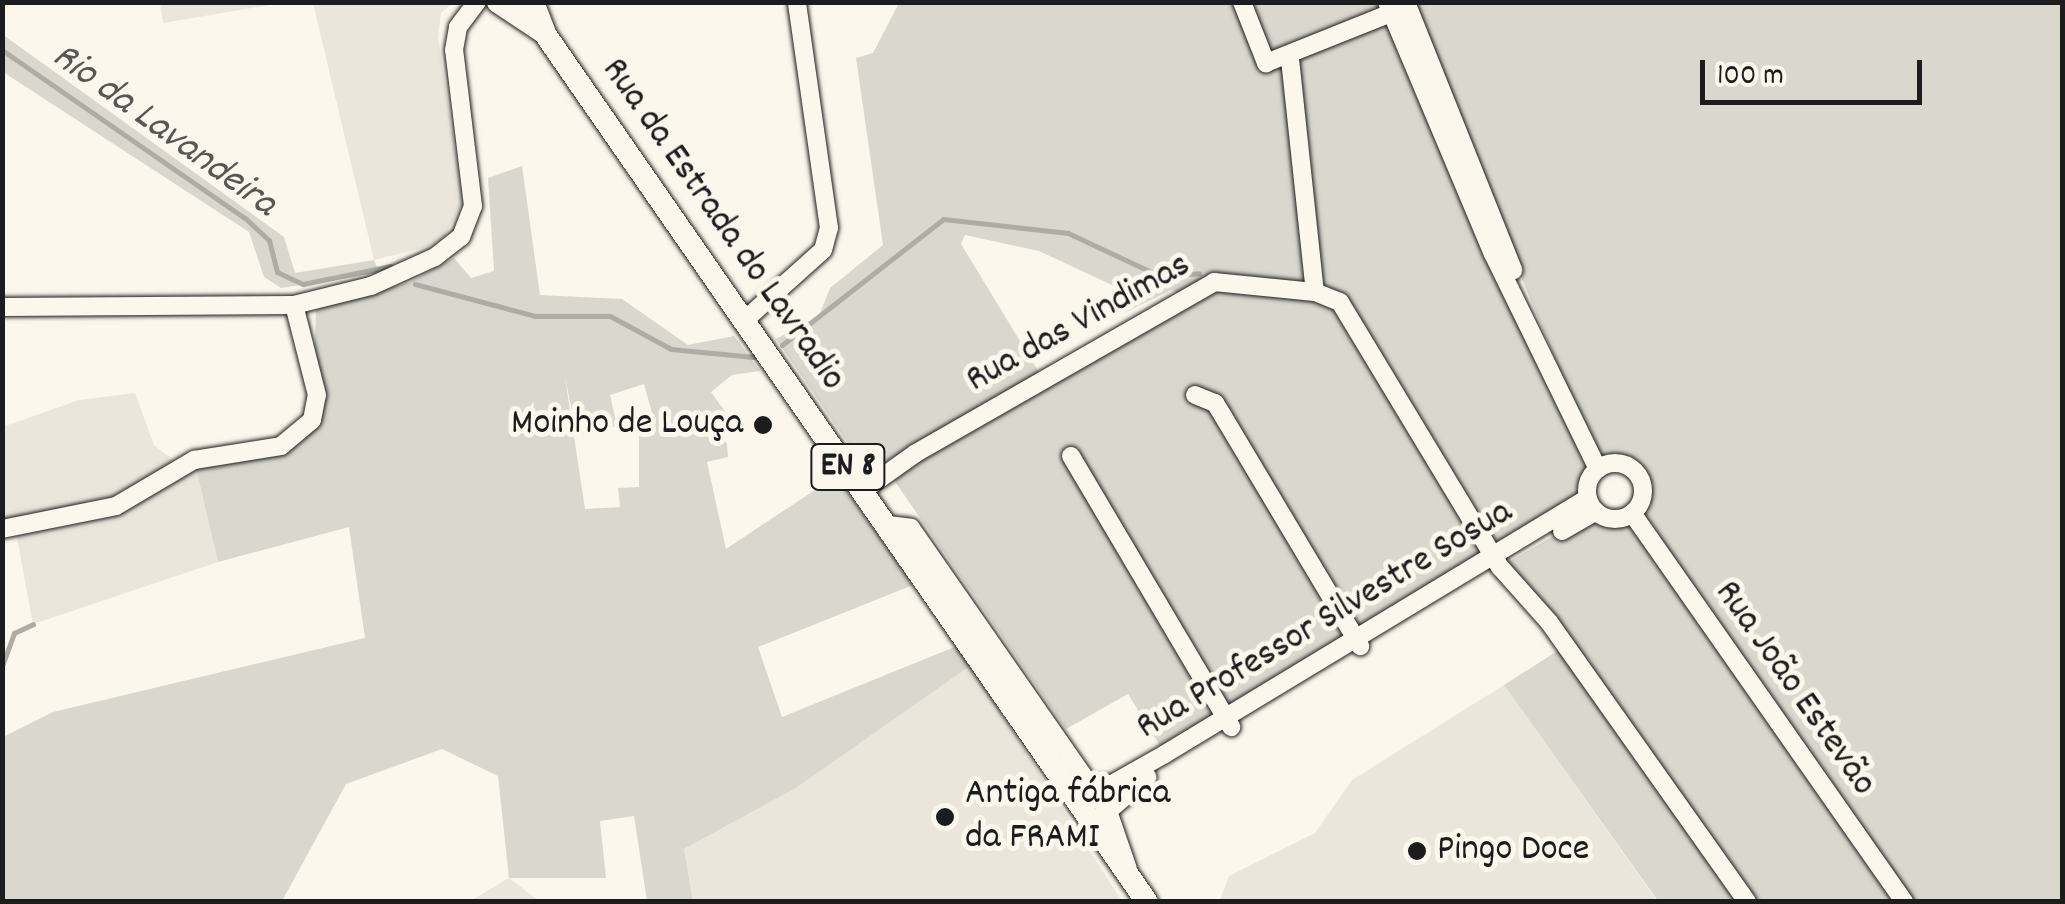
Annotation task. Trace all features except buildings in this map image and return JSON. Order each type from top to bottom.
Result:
[{"type":"main road","name":"Rua da Estrada do Lavradio","points":[[533,2],[546,34],[1148,902]]},
{"type":"main road","name":"Rua da Estrada do Lavradio","points":[[506,3],[546,34]]},
{"type":"street","points":[[2,307],[294,305],[396,276],[450,246],[468,226],[475,192],[454,50],[463,18],[477,2]]},
{"type":"street","points":[[746,319],[824,250],[829,228],[797,2]]},
{"type":"street","points":[[1242,2],[1266,64],[1290,59],[1395,6],[1603,466],[1592,505],[1614,518],[1632,513],[1642,498],[1641,480],[1628,466],[1603,466]]},
{"type":"street","points":[[463,18],[506,3]]},
{"type":"street","points":[[1290,59],[1315,292],[1340,302],[1497,563],[1548,622],[1747,902]]},
{"type":"street","name":"Rua das Vindimas","points":[[864,490],[1214,282],[1315,292]]},
{"type":"street","points":[[2,529],[116,506],[194,460],[281,446],[312,420],[317,395],[294,305]]},
{"type":"street","points":[[1195,395],[1214,403],[1223,416],[1359,644]]},
{"type":"street","points":[[1071,456],[1229,723]]},
{"type":"street","name":"Rua Professor Silvestre Sosua","points":[[1108,810],[1130,788],[1229,723],[1592,505]]},
{"type":"street","name":"Rua João Estevão","points":[[1632,513],[1904,902]]},
{"type":"street","points":[[888,525],[911,528],[1108,810],[1122,835],[1129,875]]},
{"type":"street","name":"Rua Professor Silvestre Sosua","points":[[1090,784],[1112,784],[1229,723]]},
{"type":"shaded area","points":[[160,2],[282,3],[163,23]]},
{"type":"shaded area","points":[[313,3],[453,3],[441,13],[438,38],[463,201],[445,236],[427,247],[374,260]]},
{"type":"shaded area","points":[[899,3],[1380,3],[1493,255],[1563,378],[1408,3],[2062,3],[2062,901],[1658,901],[1504,685],[1565,646],[1500,567],[1596,511],[1614,518],[1632,513],[1643,493],[1639,477],[1619,463],[1598,469],[1588,498],[1165,754],[1128,694],[1066,729],[889,473],[863,465],[776,339],[819,316],[830,288],[883,245],[856,58],[873,53]],"holes":[[[965,235],[1039,251],[1127,292],[1124,313],[1171,290],[1185,296],[1043,379],[961,244]]]},
{"type":"shaded area","points":[[2,34],[284,237],[295,273],[374,260],[379,273],[281,288],[264,277],[249,232],[3,72]]},
{"type":"shaded area","points":[[522,166],[540,295],[622,299],[688,345],[734,336],[760,371],[732,375],[711,392],[729,417],[715,427],[727,444],[728,457],[707,462],[726,549],[836,476],[913,585],[758,647],[782,717],[957,646],[970,666],[796,788],[684,849],[693,901],[647,901],[634,816],[600,821],[606,878],[509,878],[498,776],[442,749],[346,784],[282,901],[3,902],[3,737],[53,712],[365,638],[349,527],[218,562],[194,460],[281,446],[312,420],[316,310],[410,282],[454,258],[471,278],[494,271],[488,178]],"holes":[[[565,377],[577,436],[617,426],[610,395],[644,384],[656,428],[639,434],[639,487],[618,488],[620,507],[585,509]]]},
{"type":"shaded area","points":[[135,393],[154,445],[177,463],[194,460],[218,562],[33,624],[15,527],[3,529],[2,427],[79,400]]},
{"type":"shaded area","points":[[970,666],[1122,901],[693,901],[684,849],[796,788]]},
{"type":"shaded area","points":[[1504,685],[1657,901],[1219,902],[1229,876],[1315,833],[1352,780]]},
{"type":"shaded area","points":[[509,878],[539,901],[470,901]]},
{"type":"waterway","name":"Rio da Lavandeira","points":[[2,50],[245,218],[269,240],[277,272],[303,284],[390,266]]},
{"type":"waterway","name":"Rio da Lavandeira","points":[[782,345],[943,219],[1068,233],[1160,276],[1199,273]]},
{"type":"waterway","name":"Rio da Lavandeira","points":[[415,284],[535,316],[610,316],[671,349],[754,357]]},
{"type":"waterway","points":[[2,666],[14,633],[33,624]]},
{"type":"place","name":"Moinho de Louça","points":[[763,425]]},
{"type":"place","name":"Antiga fábrica da FRAMI","points":[[945,817]]},
{"type":"place","name":"Pingo Doce","points":[[1417,851]]}]
